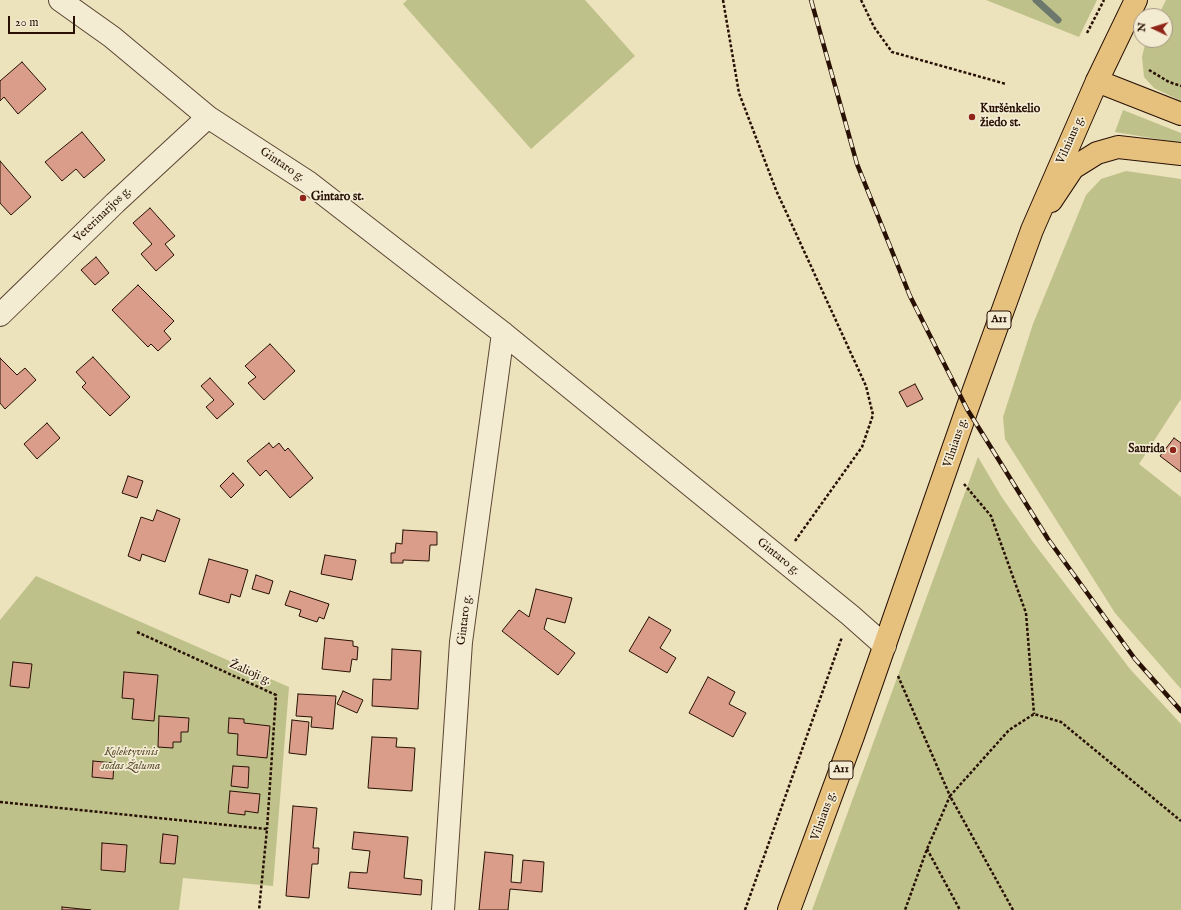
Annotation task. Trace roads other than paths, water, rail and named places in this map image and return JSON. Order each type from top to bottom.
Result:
[{"type":"main road","name":"Vilniaus g.","points":[[792,905],[1032,230],[1097,81],[1136,0]]},
{"type":"main road","points":[[1097,81],[1181,114]]},
{"type":"main road","points":[[1032,230],[1073,168],[1097,153],[1118,147],[1181,154]]},
{"type":"street","name":"Gintaro g.","points":[[60,0],[112,37],[208,116],[308,182],[503,332],[850,615],[885,646]]},
{"type":"street","name":"Veterinarijos g.","points":[[0,315],[115,203],[208,116]]},
{"type":"street","name":"Gintaro g.","points":[[443,910],[461,642],[503,332]]},
{"type":"waterway","points":[[1036,0],[1058,20]]},
{"type":"railway","points":[[811,0],[857,164],[910,296],[967,409],[1048,539],[1135,659],[1181,711]]},
{"type":"place","name":"Kuršėnkelio žiedo st.","points":[[972,117]]},
{"type":"place","name":"Gintaro st.","points":[[303,198]]},
{"type":"place","name":"Saurida","points":[[1173,450]]},
{"type":"park label","name":"Kolektyvinis sodas Žaluma","points":[[131,760]]}]
